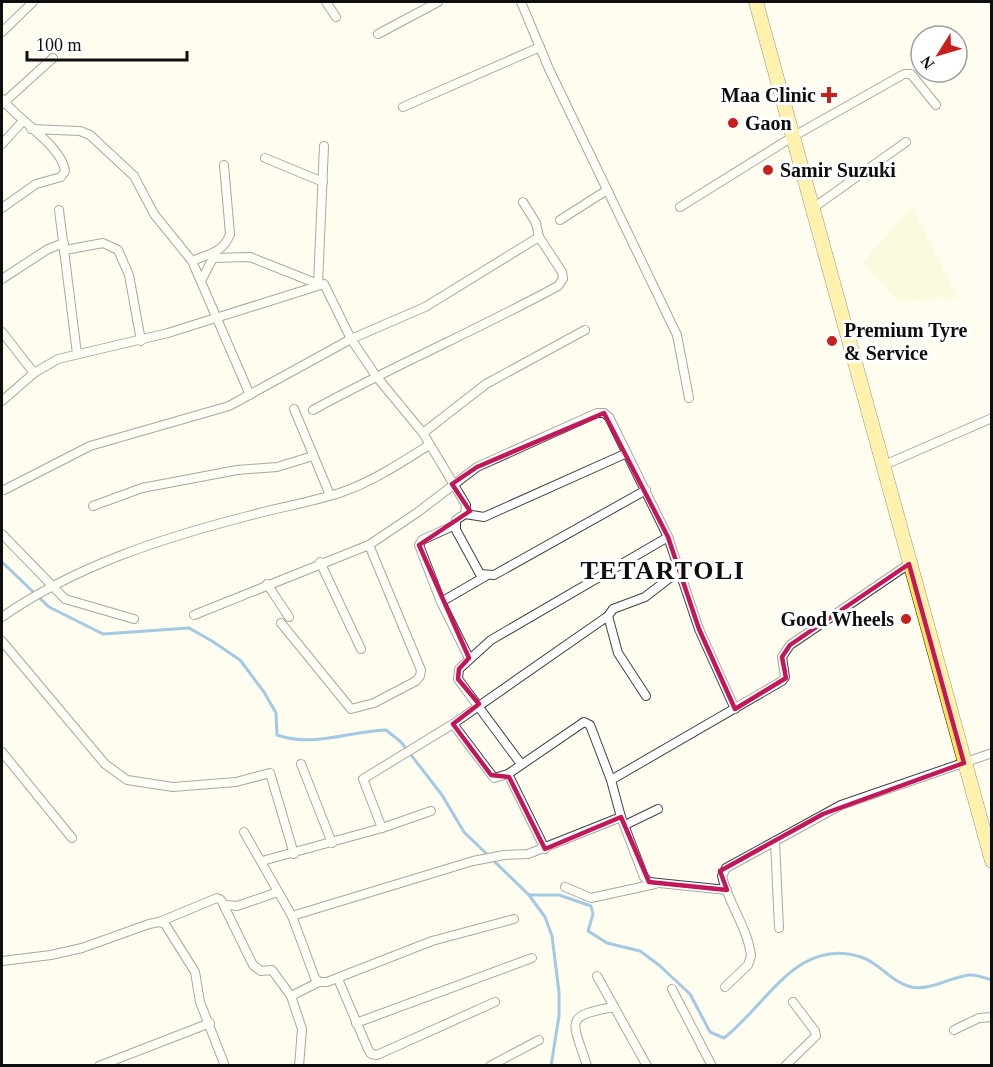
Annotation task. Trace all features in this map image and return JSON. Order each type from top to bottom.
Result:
[{"type":"main road","points":[[756,2],[964,763],[988,835],[992,861]]},
{"type":"street","points":[[2,32],[33,2]]},
{"type":"street","points":[[326,2],[336,16]]},
{"type":"street","points":[[378,34],[438,2]]},
{"type":"street","points":[[521,2],[540,47],[677,335],[689,398]]},
{"type":"street","points":[[403,107],[540,47]]},
{"type":"street","points":[[2,208],[36,184],[61,177],[65,171],[60,155],[2,102],[54,58]]},
{"type":"street","points":[[680,207],[794,136],[904,74],[910,74],[916,79],[936,105]]},
{"type":"street","points":[[2,144],[22,122]]},
{"type":"street","points":[[31,129],[80,131],[90,135],[134,176],[154,214],[192,261],[250,394]]},
{"type":"street","points":[[813,208],[906,142]]},
{"type":"street","points":[[318,284],[324,146]]},
{"type":"street","points":[[265,158],[323,182]]},
{"type":"street","points":[[192,261],[222,249],[227,243],[230,234],[224,165]]},
{"type":"street","points":[[560,220],[607,190]]},
{"type":"street","points":[[313,410],[376,376],[487,324],[558,286],[563,279],[562,272],[538,237],[536,223],[523,202]]},
{"type":"street","points":[[59,210],[77,354]]},
{"type":"street","points":[[4,490],[90,446],[220,410],[351,339],[425,307],[538,237]]},
{"type":"street","points":[[2,279],[48,249],[104,243],[118,250],[129,275],[141,340]]},
{"type":"street","points":[[201,281],[213,258],[250,257],[318,284]]},
{"type":"street","points":[[2,401],[34,373],[58,359],[141,340],[324,284],[351,339],[376,376],[423,433],[466,505],[465,514]]},
{"type":"street","points":[[423,433],[486,384],[585,330]]},
{"type":"street","points":[[2,332],[34,373]]},
{"type":"street","points":[[294,409],[330,495]]},
{"type":"street","points":[[194,615],[320,562],[369,545],[418,512],[477,467],[597,413],[604,413],[609,417],[668,537],[699,629],[735,709]]},
{"type":"street","points":[[882,466],[992,418]]},
{"type":"street","points":[[2,617],[48,587],[103,562],[197,530],[330,495],[363,483],[429,445]]},
{"type":"street","points":[[469,658],[441,602],[419,545],[422,540],[454,525],[456,520],[465,514],[484,517],[627,453]]},
{"type":"street","points":[[93,506],[142,488],[237,470],[277,467],[313,456]]},
{"type":"street","points":[[441,602],[486,576],[494,575],[548,546],[646,490]]},
{"type":"street","points":[[454,525],[476,568],[486,576]]},
{"type":"street","points":[[2,534],[48,587],[65,599],[134,619]]},
{"type":"street","points":[[521,764],[456,674],[469,658],[490,640],[668,537]]},
{"type":"street","points":[[281,623],[351,709],[374,703],[416,681],[421,670],[369,545]]},
{"type":"street","points":[[320,562],[361,649]]},
{"type":"street","points":[[611,780],[782,681],[785,676],[782,657],[790,645],[909,564]]},
{"type":"street","points":[[382,828],[363,779],[453,724],[608,616],[613,609],[645,597],[680,570]]},
{"type":"street","points":[[267,584],[289,617]]},
{"type":"street","points":[[608,616],[618,652],[646,696]]},
{"type":"street","points":[[2,641],[105,764],[127,780],[173,787],[237,782],[270,773],[294,854]]},
{"type":"street","points":[[453,724],[490,776],[494,778],[508,774],[584,722],[590,725],[645,877],[656,884]]},
{"type":"street","points":[[2,753],[72,838]]},
{"type":"street","points":[[725,987],[748,964],[751,956],[722,876],[726,868],[841,805],[992,753]]},
{"type":"street","points":[[301,764],[332,843]]},
{"type":"street","points":[[508,774],[545,849]]},
{"type":"street","points":[[292,916],[473,861],[504,855],[519,856],[545,849],[658,809]]},
{"type":"street","points":[[262,861],[332,843],[431,811]]},
{"type":"street","points":[[244,832],[292,916],[315,978],[319,982]]},
{"type":"street","points":[[775,841],[779,928]]},
{"type":"street","points":[[565,887],[591,898],[656,884],[727,890]]},
{"type":"street","points":[[226,905],[237,906],[278,891]]},
{"type":"street","points":[[2,960],[72,950],[159,922],[217,898],[226,905],[252,965],[261,971],[272,970],[291,996],[302,1029],[299,1065]]},
{"type":"street","points":[[291,996],[319,982],[338,979],[432,941],[514,919]]},
{"type":"street","points":[[159,922],[165,924],[171,932],[195,972],[200,1002],[225,1065]]},
{"type":"street","points":[[356,1023],[532,958]]},
{"type":"street","points":[[597,976],[647,1065]]},
{"type":"street","points":[[338,979],[368,1049],[372,1054],[377,1055],[495,1002]]},
{"type":"street","points":[[672,990],[712,1065]]},
{"type":"street","points":[[785,1065],[816,1036],[815,1031],[793,1002]]},
{"type":"street","points":[[586,1065],[575,1029],[577,1018],[584,1012],[614,1007]]},
{"type":"street","points":[[954,1030],[979,1018],[992,1017]]},
{"type":"street","points":[[99,1065],[210,1023]]},
{"type":"street","points":[[490,1065],[538,1040]]},
{"type":"highlighted area","points":[[604,413],[668,537],[699,629],[735,709],[786,678],[782,657],[790,645],[909,564],[964,763],[823,814],[720,871],[727,890],[649,882],[621,817],[545,849],[509,777],[491,775],[453,724],[479,704],[458,679],[459,669],[469,658],[419,545],[470,511],[452,484],[477,467]]},
{"type":"green space","points":[[912,206],[958,298],[898,301],[862,263]]},
{"type":"waterway","points":[[2,562],[49,607],[103,634],[189,628],[212,641],[240,660],[264,692],[276,713],[277,735],[305,740],[386,730],[401,742],[442,795],[464,832],[529,895],[545,917],[552,936],[559,992],[559,1016],[551,1066]]},
{"type":"waterway","points":[[529,895],[559,895],[591,906],[593,914],[588,931],[607,943],[640,951],[659,965],[690,994],[710,1032],[724,1038],[784,978],[801,965],[819,956],[838,953],[861,957],[904,985],[918,988],[969,975],[992,980]]},
{"type":"place","name":"Maa Clinic","points":[[829,95]]},
{"type":"place","name":"Gaon","points":[[733,123]]},
{"type":"place","name":"Samir Suzuki","points":[[768,170]]},
{"type":"place","name":"Premium Tyre & Service","points":[[832,341]]},
{"type":"place","name":"Good Wheels","points":[[906,619]]},
{"type":"district","name":"TETARTOLI","points":[[663,570]]}]
